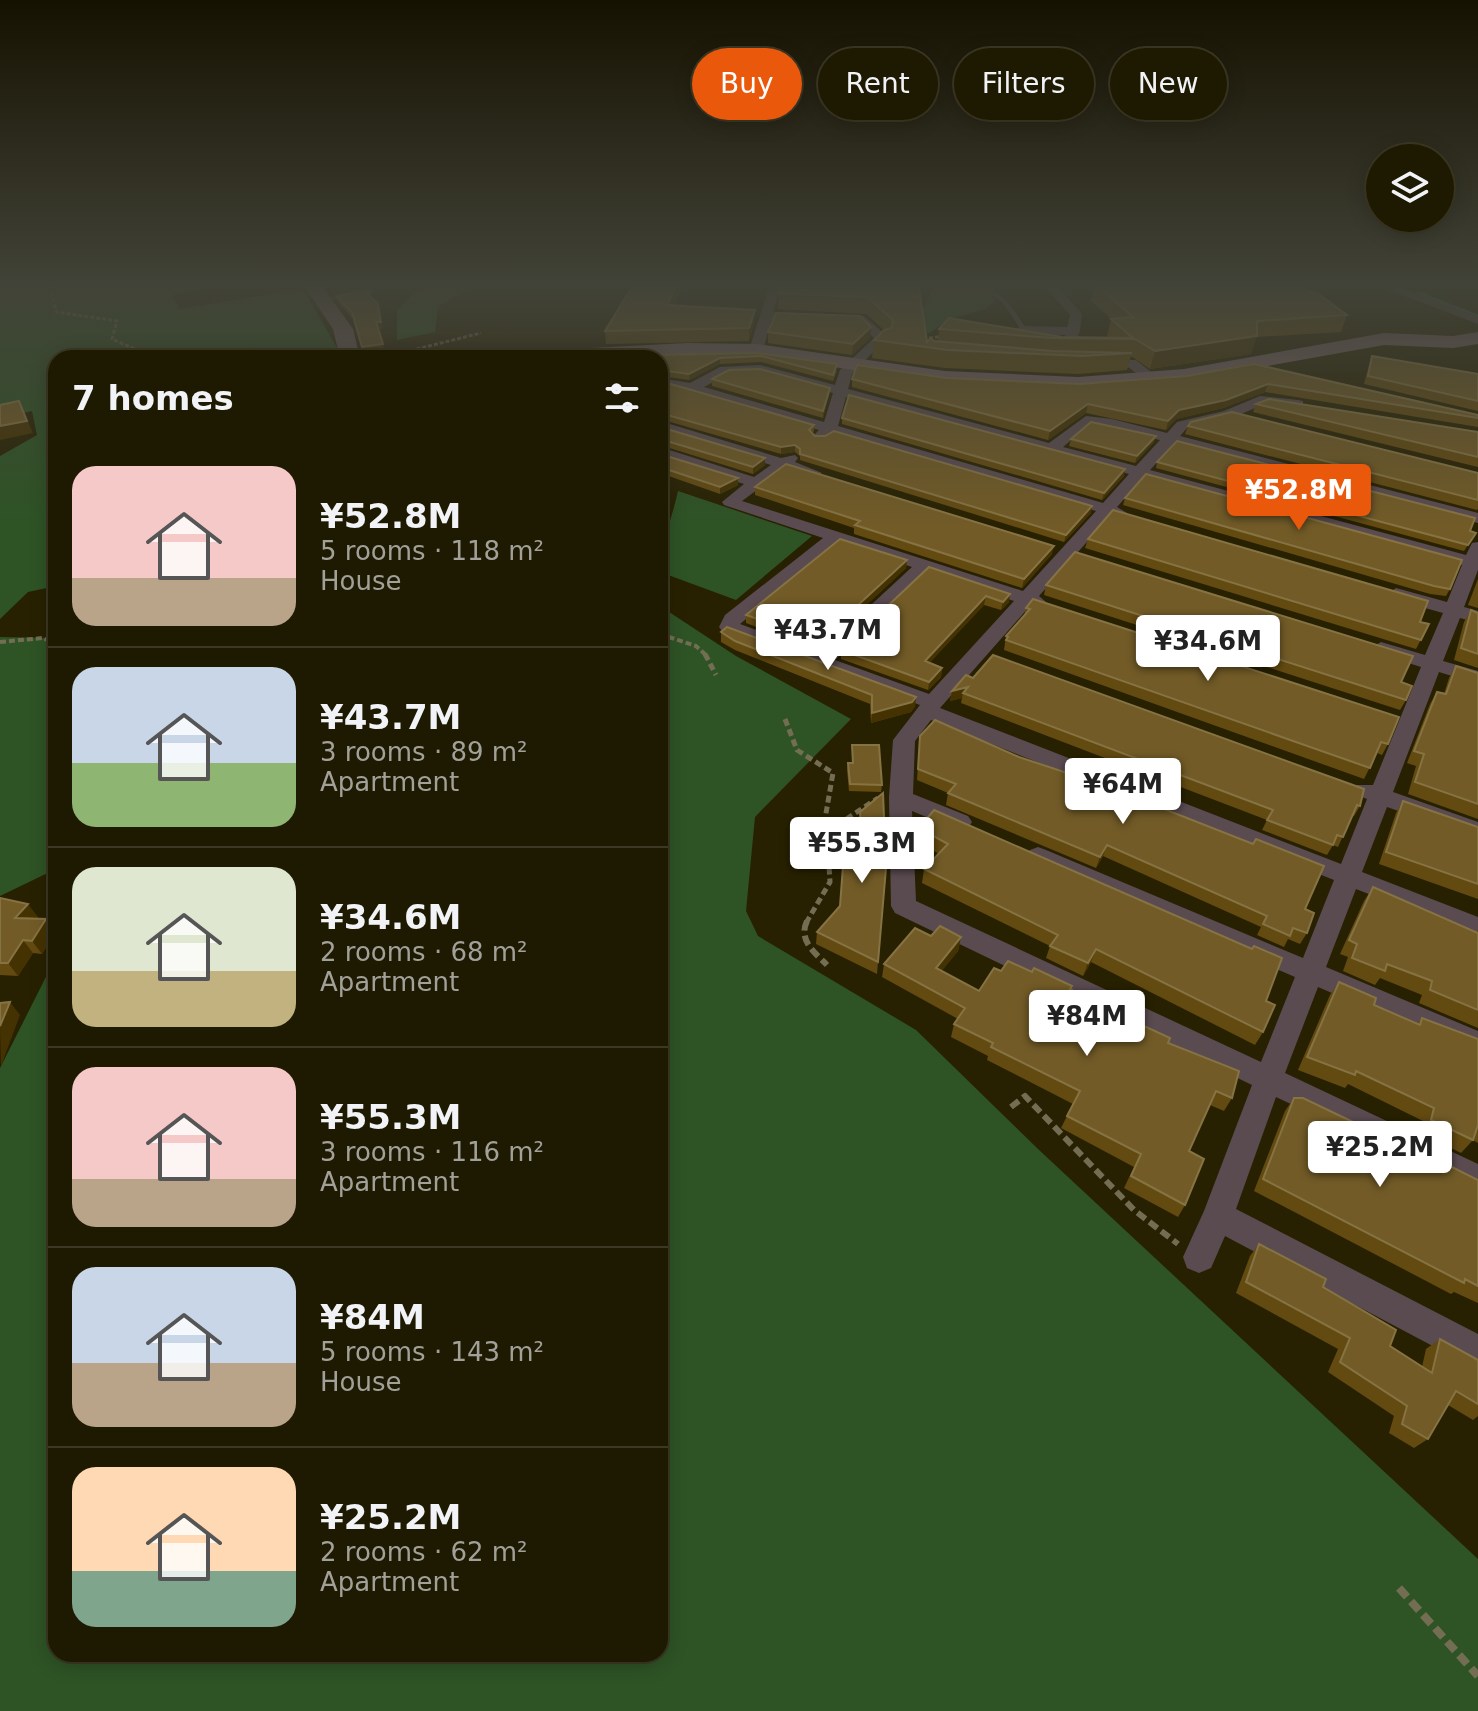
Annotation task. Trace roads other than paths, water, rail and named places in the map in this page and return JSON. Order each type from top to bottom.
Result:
[{"type":"street","points":[[825,433],[845,373],[851,367]]},
{"type":"street","points":[[874,367],[945,377],[1022,382],[1153,379],[1231,367]]},
{"type":"street","points":[[1136,367],[1153,379]]},
{"type":"street","points":[[1259,367],[1282,373]]},
{"type":"street","points":[[692,388],[725,370],[760,369],[1051,449],[1476,558],[1432,664],[1401,720],[1380,795],[1218,1216],[1199,1257]]},
{"type":"street","points":[[668,384],[692,388],[825,433],[1136,518]]},
{"type":"street","points":[[1321,408],[1265,399],[1229,414],[1182,425],[1025,599],[987,654],[930,707],[904,740],[901,790],[904,906],[1478,1179]]},
{"type":"street","points":[[1229,414],[1258,421]]},
{"type":"street","points":[[1051,449],[1086,420],[1112,423],[1478,518]]},
{"type":"street","points":[[668,427],[786,461],[828,477]]},
{"type":"street","points":[[668,455],[756,483]]},
{"type":"street","points":[[786,461],[730,502],[1055,608]]},
{"type":"street","points":[[836,536],[732,619],[729,627],[822,661],[1478,927]]},
{"type":"street","points":[[822,661],[924,565]]},
{"type":"street","points":[[1378,588],[1478,617]]},
{"type":"street","points":[[1356,640],[1478,678]]},
{"type":"street","points":[[1351,785],[1478,831]]},
{"type":"street","points":[[901,790],[988,834]]},
{"type":"street","points":[[1017,847],[1478,1044]]},
{"type":"street","points":[[1218,1216],[1478,1353]]}]
